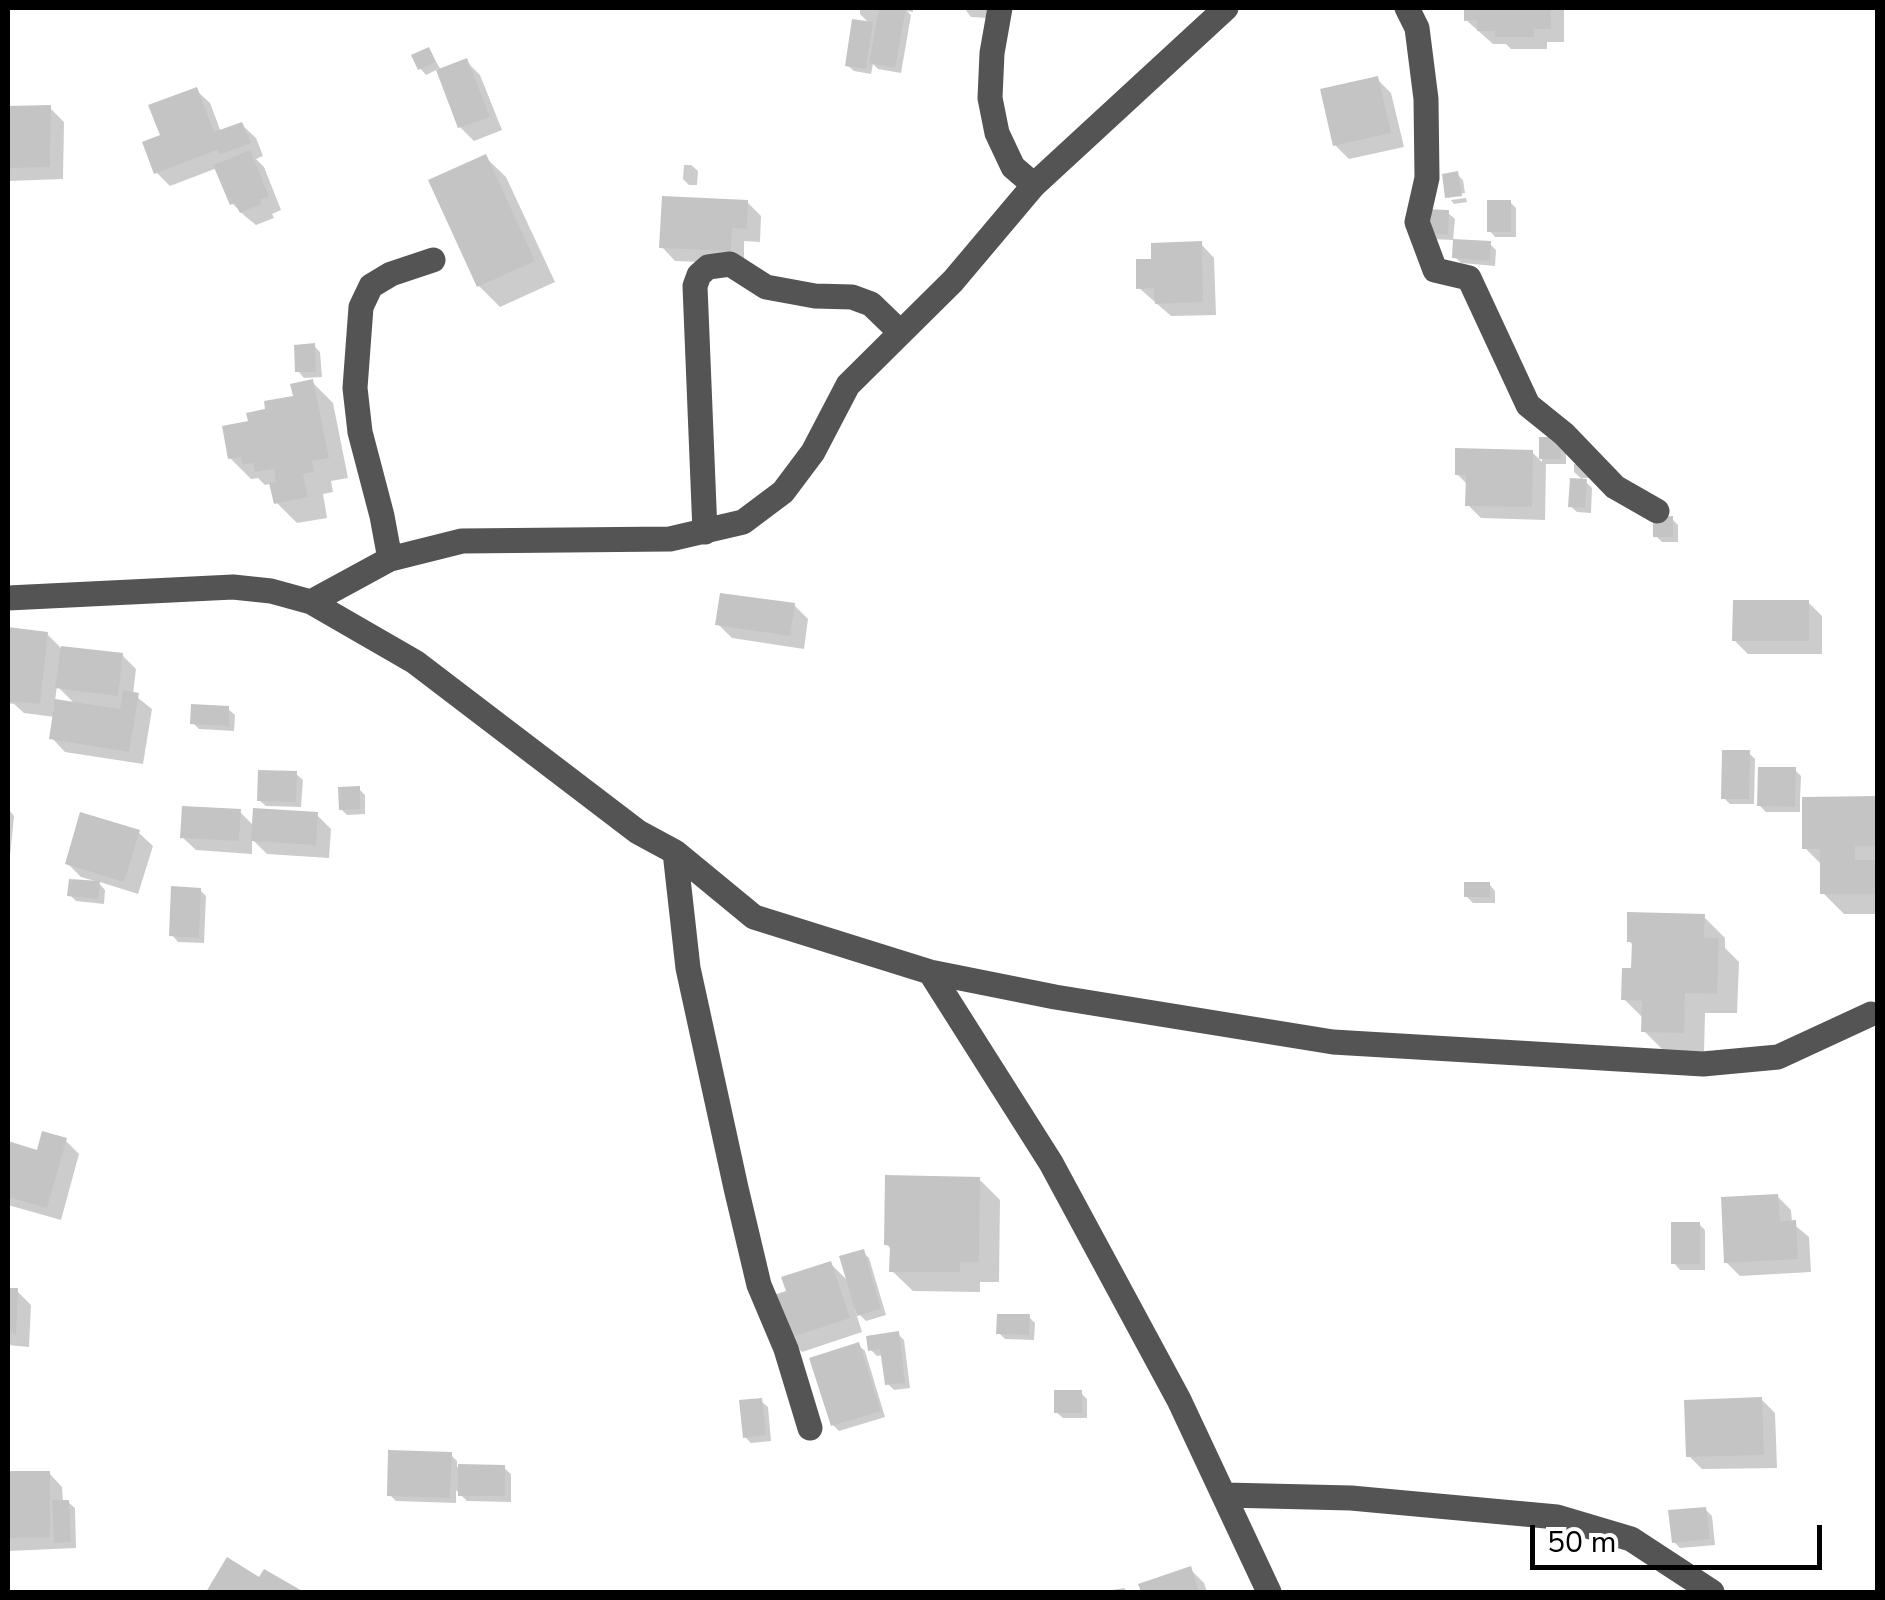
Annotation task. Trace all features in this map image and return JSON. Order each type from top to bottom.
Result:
[{"type":"street","points":[[1000,8],[990,98],[997,134],[1013,166],[1034,185]]},
{"type":"street","points":[[311,602],[390,559],[462,541],[670,540],[743,522],[783,492],[813,452],[848,385],[952,281],[1034,185],[1226,8]]},
{"type":"street","points":[[1407,8],[1418,28],[1426,99],[1427,178],[1417,222],[1435,270],[1469,278],[1528,405],[1564,434],[1616,487],[1657,511]]},
{"type":"street","points":[[390,559],[360,432],[355,388],[361,307],[371,286],[391,274],[433,260]]},
{"type":"street","points":[[705,532],[695,286],[699,275],[708,266],[730,264],[766,287],[815,296],[852,297],[871,304],[900,332]]},
{"type":"street","points":[[8,598],[233,587],[311,602],[415,662],[638,832],[675,852],[754,917],[930,972],[1054,998],[1333,1042],[1703,1064],[1778,1057],[1871,1014]]},
{"type":"street","points":[[675,852],[688,968],[736,1188],[759,1285],[786,1350],[810,1428]]},
{"type":"street","points":[[930,972],[1050,1163],[1179,1400],[1269,1592]]},
{"type":"street","points":[[1224,1495],[1351,1498],[1557,1517],[1631,1539],[1712,1592]]},
{"type":"building","points":[[879,8],[906,8],[895,68],[869,63]]},
{"type":"building","points":[[1464,8],[1551,8],[1551,29],[1534,29],[1534,37],[1495,37],[1495,31],[1477,31],[1477,20],[1464,21]]},
{"type":"building","points":[[852,19],[873,22],[866,69],[845,66]]},
{"type":"building","points":[[429,47],[436,62],[418,70],[411,55]]},
{"type":"building","points":[[467,58],[490,117],[458,128],[436,70]]},
{"type":"building","points":[[1378,76],[1391,133],[1333,146],[1320,89]]},
{"type":"building","points":[[197,87],[214,132],[242,122],[251,143],[219,155],[217,150],[154,174],[142,142],[160,135],[148,105]]},
{"type":"building","points":[[51,105],[50,167],[8,168],[8,106]]},
{"type":"building","points":[[250,150],[269,196],[260,200],[262,204],[240,213],[235,203],[230,205],[213,165]]},
{"type":"building","points":[[486,154],[535,261],[477,287],[428,180]]},
{"type":"building","points":[[1458,171],[1462,196],[1445,198],[1442,174]]},
{"type":"building","points":[[662,196],[748,200],[747,229],[732,228],[731,251],[659,248]]},
{"type":"building","points":[[1487,200],[1511,200],[1511,232],[1487,232]]},
{"type":"building","points":[[1425,209],[1449,210],[1448,235],[1423,233]]},
{"type":"building","points":[[1453,239],[1491,241],[1490,261],[1452,258]]},
{"type":"building","points":[[1202,241],[1203,302],[1155,304],[1154,288],[1136,289],[1136,259],[1151,259],[1151,243]]},
{"type":"building","points":[[315,343],[316,372],[295,372],[294,345]]},
{"type":"building","points":[[313,379],[329,458],[312,461],[314,472],[303,474],[308,497],[274,504],[269,483],[276,482],[274,469],[255,472],[253,463],[242,465],[241,457],[228,459],[222,426],[248,421],[246,413],[265,409],[264,401],[293,396],[290,384]]},
{"type":"building","points":[[1539,437],[1561,437],[1561,459],[1539,459]]},
{"type":"building","points":[[1455,448],[1533,450],[1532,507],[1465,506],[1466,475],[1455,475]]},
{"type":"building","points":[[1570,478],[1587,479],[1585,508],[1568,507]]},
{"type":"building","points":[[1673,516],[1673,537],[1653,537],[1653,517]]},
{"type":"building","points":[[720,593],[795,603],[790,636],[715,625]]},
{"type":"building","points":[[1733,600],[1809,600],[1809,641],[1732,641]]},
{"type":"building","points":[[8,627],[48,632],[40,704],[8,701]]},
{"type":"building","points":[[61,646],[123,653],[118,696],[55,688]]},
{"type":"building","points":[[123,690],[139,693],[129,752],[49,739],[55,699],[120,709]]},
{"type":"building","points":[[191,704],[229,706],[229,726],[190,724]]},
{"type":"building","points":[[1722,750],[1750,750],[1749,799],[1721,799]]},
{"type":"building","points":[[1758,767],[1796,767],[1795,807],[1757,806]]},
{"type":"building","points":[[258,770],[297,771],[296,802],[257,801]]},
{"type":"building","points":[[360,786],[360,809],[339,810],[338,787]]},
{"type":"building","points":[[1878,796],[1878,846],[1855,846],[1855,860],[1878,860],[1878,894],[1820,894],[1820,849],[1802,849],[1802,797]]},
{"type":"building","points":[[182,806],[241,809],[239,841],[180,838]]},
{"type":"building","points":[[253,808],[318,812],[316,845],[251,841]]},
{"type":"building","points":[[80,812],[140,830],[124,882],[65,864]]},
{"type":"building","points":[[69,879],[100,881],[98,899],[67,896]]},
{"type":"building","points":[[1464,882],[1490,882],[1490,897],[1464,897]]},
{"type":"building","points":[[171,886],[201,888],[199,938],[169,936]]},
{"type":"building","points":[[1627,912],[1705,914],[1704,938],[1719,938],[1717,994],[1685,993],[1684,1033],[1641,1032],[1642,1001],[1621,1000],[1622,968],[1631,968]]},
{"type":"building","points":[[42,1131],[67,1138],[47,1208],[8,1197],[8,1141],[37,1150]]},
{"type":"building","points":[[885,1175],[980,1177],[979,1262],[960,1262],[960,1272],[889,1272],[890,1245],[884,1245]]},
{"type":"building","points":[[1778,1194],[1780,1221],[1796,1220],[1798,1259],[1724,1263],[1721,1197]]},
{"type":"building","points":[[1671,1222],[1700,1222],[1700,1264],[1671,1264]]},
{"type":"building","points":[[864,1249],[881,1309],[857,1316],[839,1256]]},
{"type":"building","points":[[831,1261],[850,1318],[786,1339],[771,1296],[786,1291],[781,1277]]},
{"type":"building","points":[[8,1288],[18,1288],[16,1334],[8,1333]]},
{"type":"building","points":[[997,1314],[1030,1314],[1029,1335],[996,1334]]},
{"type":"building","points":[[899,1331],[905,1383],[885,1385],[880,1349],[868,1351],[866,1336]]},
{"type":"building","points":[[859,1342],[881,1411],[831,1426],[809,1358]]},
{"type":"building","points":[[1054,1390],[1082,1390],[1082,1413],[1054,1413]]},
{"type":"building","points":[[1762,1397],[1764,1455],[1686,1457],[1684,1400]]},
{"type":"building","points":[[762,1398],[766,1435],[743,1438],[739,1400]]},
{"type":"building","points":[[388,1450],[452,1452],[450,1498],[387,1496]]},
{"type":"building","points":[[458,1464],[505,1465],[505,1496],[458,1496]]},
{"type":"building","points":[[8,1471],[50,1471],[50,1538],[8,1538]]},
{"type":"building","points":[[52,1500],[69,1500],[71,1542],[54,1543]]},
{"type":"building","points":[[1706,1507],[1710,1539],[1672,1543],[1668,1510]]},
{"type":"building","points":[[227,1557],[259,1577],[264,1569],[304,1592],[206,1592]]},
{"type":"building","points":[[1191,1566],[1199,1592],[1141,1592],[1138,1584]]}]
